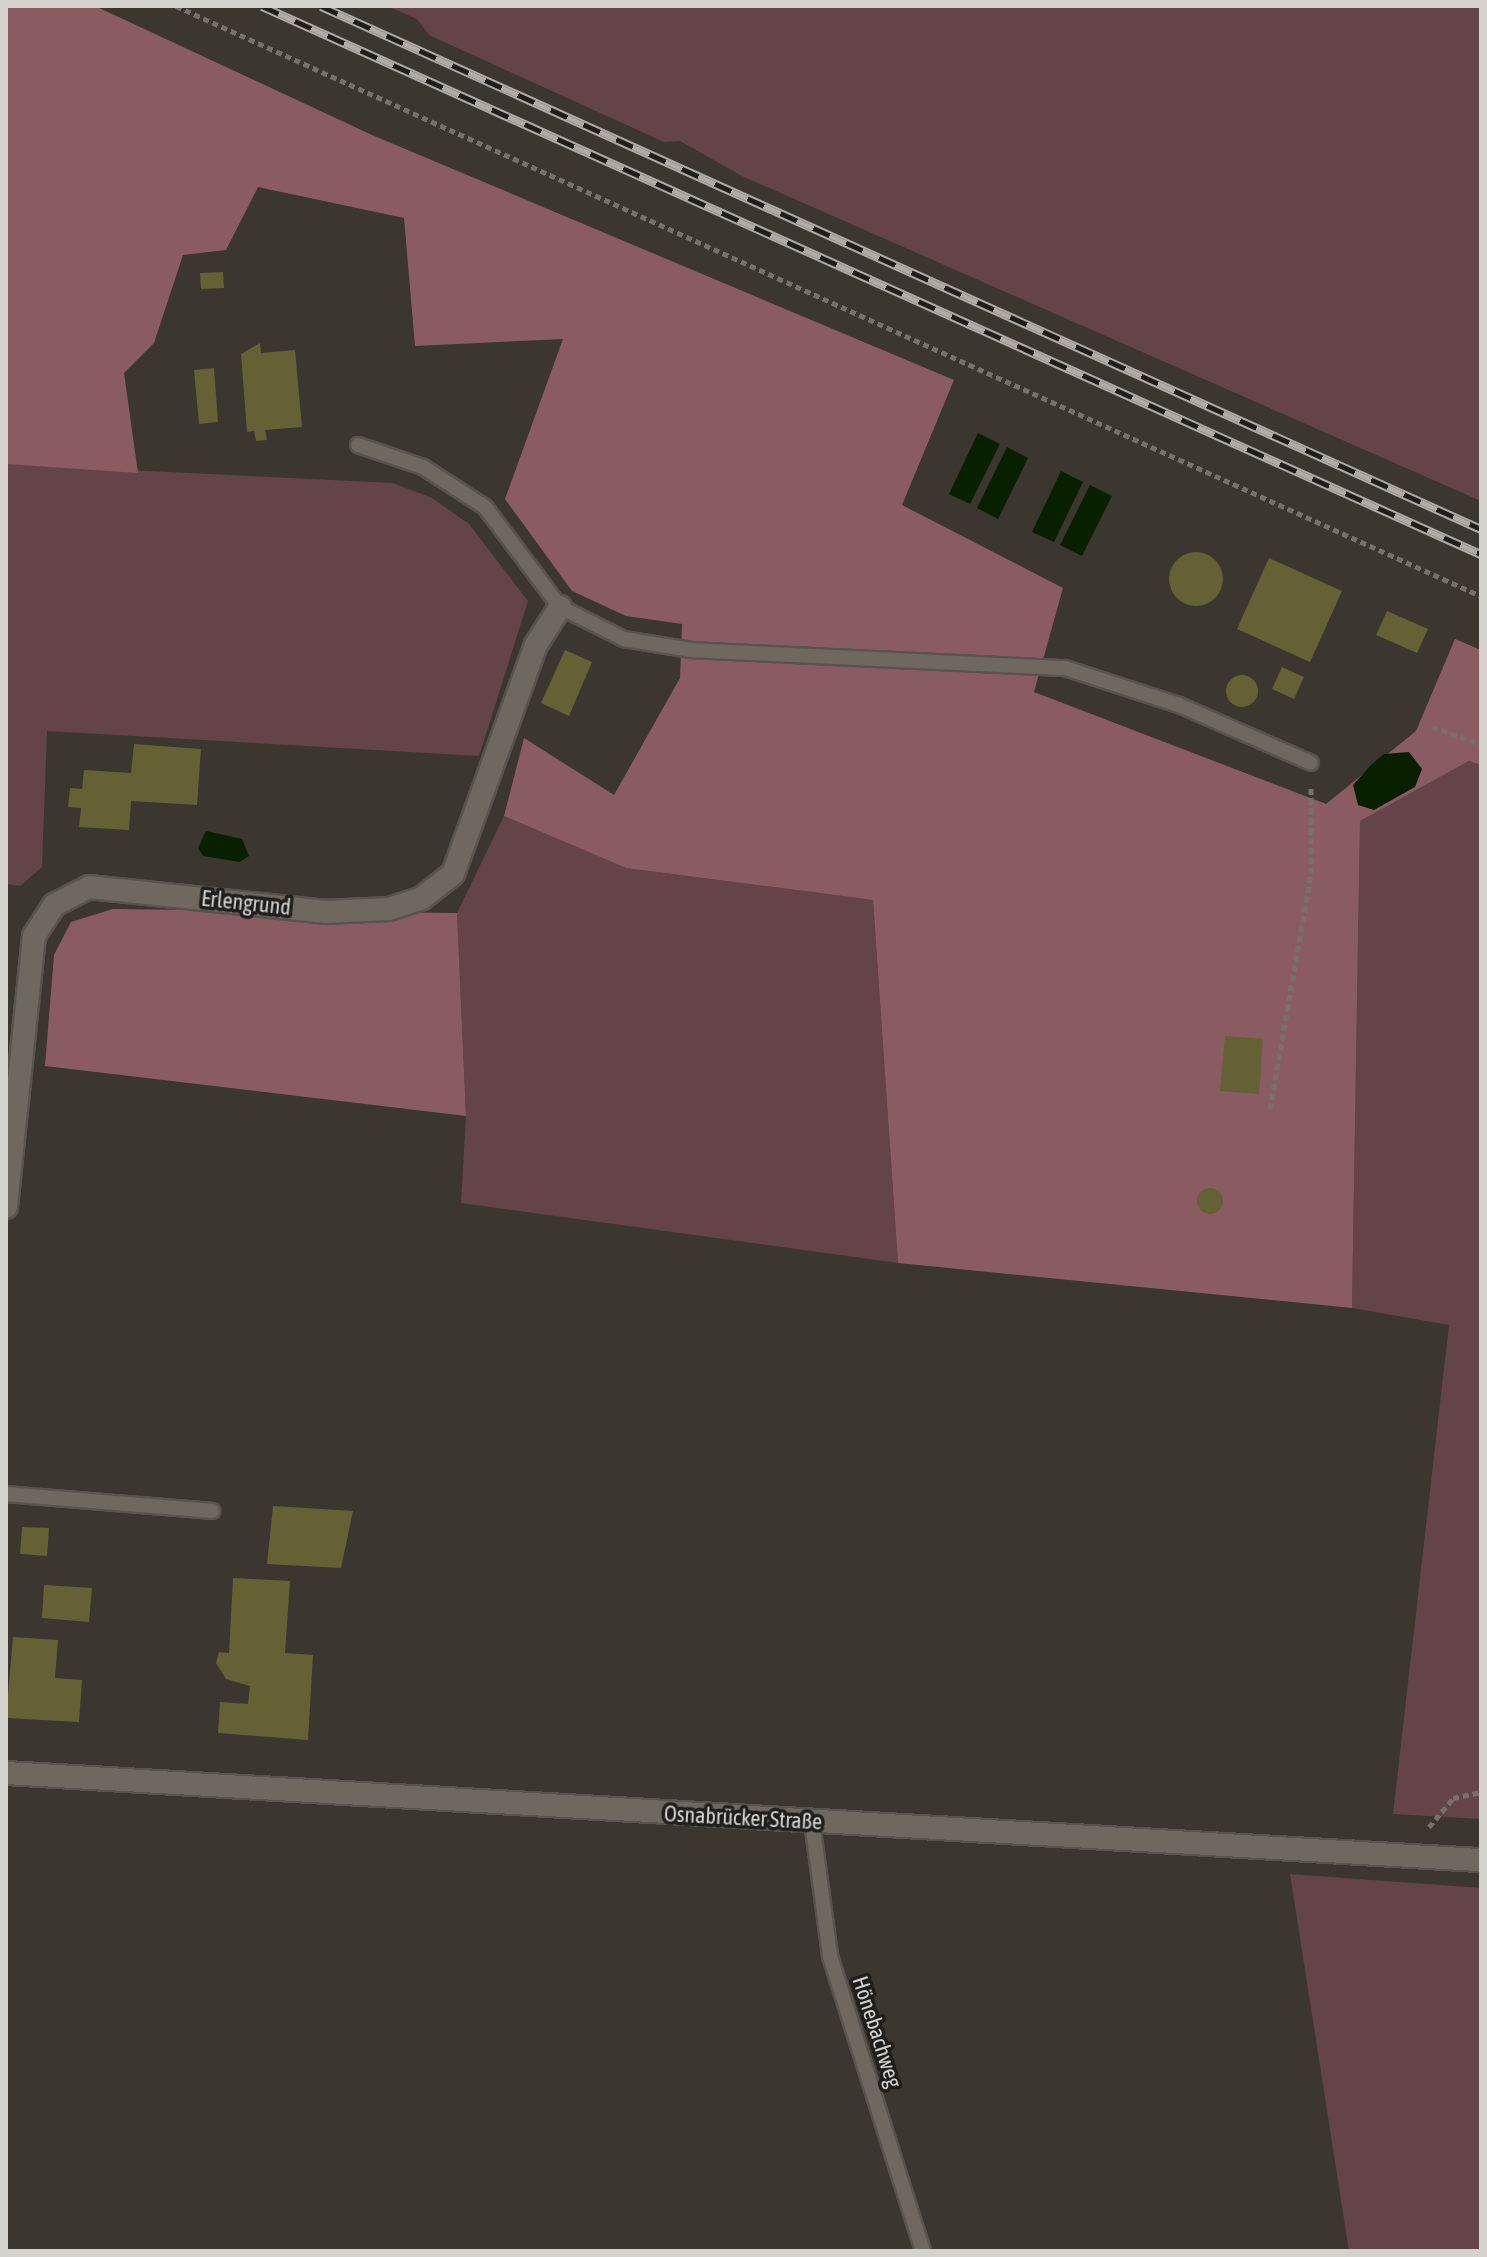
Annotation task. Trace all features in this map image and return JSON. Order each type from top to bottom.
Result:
[{"type":"main road","name":"Erlengrund","points":[[6,1207],[32,950],[54,905],[89,887],[325,912],[389,909],[422,898],[453,874],[536,645],[560,607]]},
{"type":"main road","name":"Osnabrücker Straße","points":[[6,1773],[1481,1860]]},
{"type":"lane","points":[[358,445],[423,467],[485,507],[560,607],[624,639],[691,650],[1065,668],[1179,705],[1311,763]]},
{"type":"lane","points":[[6,1494],[212,1511]]},
{"type":"lane","name":"Hönebachweg","points":[[812,1822],[830,1956],[923,2251]]},
{"type":"path","points":[[176,6],[1481,596]]},
{"type":"path","points":[[1432,727],[1481,744]]},
{"type":"path","points":[[1270,1109],[1311,874],[1311,763]]},
{"type":"path","points":[[1415,1856],[1453,1798],[1481,1792]]},
{"type":"shaded area","points":[[6,6],[95,6],[372,135],[954,380],[902,505],[1063,588],[1034,692],[1326,804],[1416,731],[1455,639],[1481,650],[1481,765],[1469,761],[1360,821],[1352,1308],[898,1263],[873,900],[626,868],[504,816],[524,738],[614,795],[680,678],[682,624],[626,616],[572,591],[505,499],[563,339],[415,346],[404,218],[258,187],[226,250],[183,255],[154,343],[124,373],[138,473],[6,464]]},
{"type":"shaded area","points":[[387,6],[1481,6],[1481,501],[742,176],[680,141],[664,142],[429,35],[417,19]]},
{"type":"shaded area","points":[[978,433],[1000,444],[970,504],[949,494]]},
{"type":"shaded area","points":[[1007,447],[1028,458],[998,519],[977,508]]},
{"type":"shaded area","points":[[6,464],[393,483],[432,498],[469,524],[528,601],[479,756],[47,731],[42,867],[20,886],[6,884]]},
{"type":"shaded area","points":[[1061,471],[1083,482],[1054,542],[1032,532]]},
{"type":"shaded area","points":[[1090,485],[1112,496],[1082,556],[1060,545]]},
{"type":"shaded area","points":[[1409,752],[1422,769],[1415,787],[1374,810],[1358,805],[1353,785],[1371,765],[1384,754]]},
{"type":"shaded area","points":[[1469,761],[1481,765],[1481,1819],[1393,1814],[1449,1325],[1352,1308],[1360,821]]},
{"type":"shaded area","points":[[504,816],[626,868],[873,900],[898,1263],[461,1203],[466,1116],[457,913]]},
{"type":"shaded area","points":[[206,831],[242,839],[249,856],[240,862],[203,856],[198,848]]},
{"type":"shaded area","points":[[113,909],[457,913],[466,1116],[45,1066],[54,955],[71,922]]},
{"type":"shaded area","points":[[1290,1874],[1481,1888],[1481,2251],[1349,2251]]},
{"type":"building","points":[[223,272],[224,288],[201,289],[200,273]]},
{"type":"building","points":[[260,343],[261,353],[295,350],[302,427],[265,430],[267,440],[256,441],[254,431],[247,432],[241,354]]},
{"type":"building","points":[[214,368],[218,422],[199,424],[194,370]]},
{"type":"building","points":[[1196,552],[1215,560],[1223,579],[1215,598],[1196,606],[1177,598],[1169,579],[1177,560]]},
{"type":"building","points":[[1269,558],[1342,591],[1310,662],[1237,629]]},
{"type":"building","points":[[1387,611],[1428,629],[1417,653],[1376,635]]},
{"type":"building","points":[[565,650],[592,662],[569,716],[541,703]]},
{"type":"building","points":[[1282,667],[1304,677],[1294,699],[1272,689]]},
{"type":"building","points":[[1242,675],[1253,680],[1258,691],[1253,702],[1242,707],[1231,702],[1226,691],[1231,680]]},
{"type":"building","points":[[134,744],[201,749],[197,805],[131,801],[129,830],[79,827],[81,808],[68,807],[70,788],[82,789],[84,770],[131,773]]},
{"type":"building","points":[[1225,1036],[1263,1039],[1259,1094],[1220,1091]]},
{"type":"building","points":[[1210,1188],[1219,1192],[1223,1201],[1219,1210],[1210,1214],[1201,1210],[1197,1201],[1201,1192]]},
{"type":"building","points":[[273,1506],[353,1511],[341,1568],[267,1564]]},
{"type":"building","points":[[22,1527],[49,1528],[47,1556],[20,1554]]},
{"type":"building","points":[[233,1578],[290,1581],[285,1653],[313,1655],[308,1740],[218,1733],[220,1702],[248,1704],[250,1686],[226,1679],[216,1663],[219,1652],[229,1653]]},
{"type":"building","points":[[44,1585],[92,1588],[89,1622],[42,1618]]},
{"type":"building","points":[[13,1637],[58,1640],[55,1678],[82,1680],[79,1722],[6,1718]]},
{"type":"railway","points":[[262,6],[1481,554]]},
{"type":"railway","points":[[321,6],[1481,529]]}]
